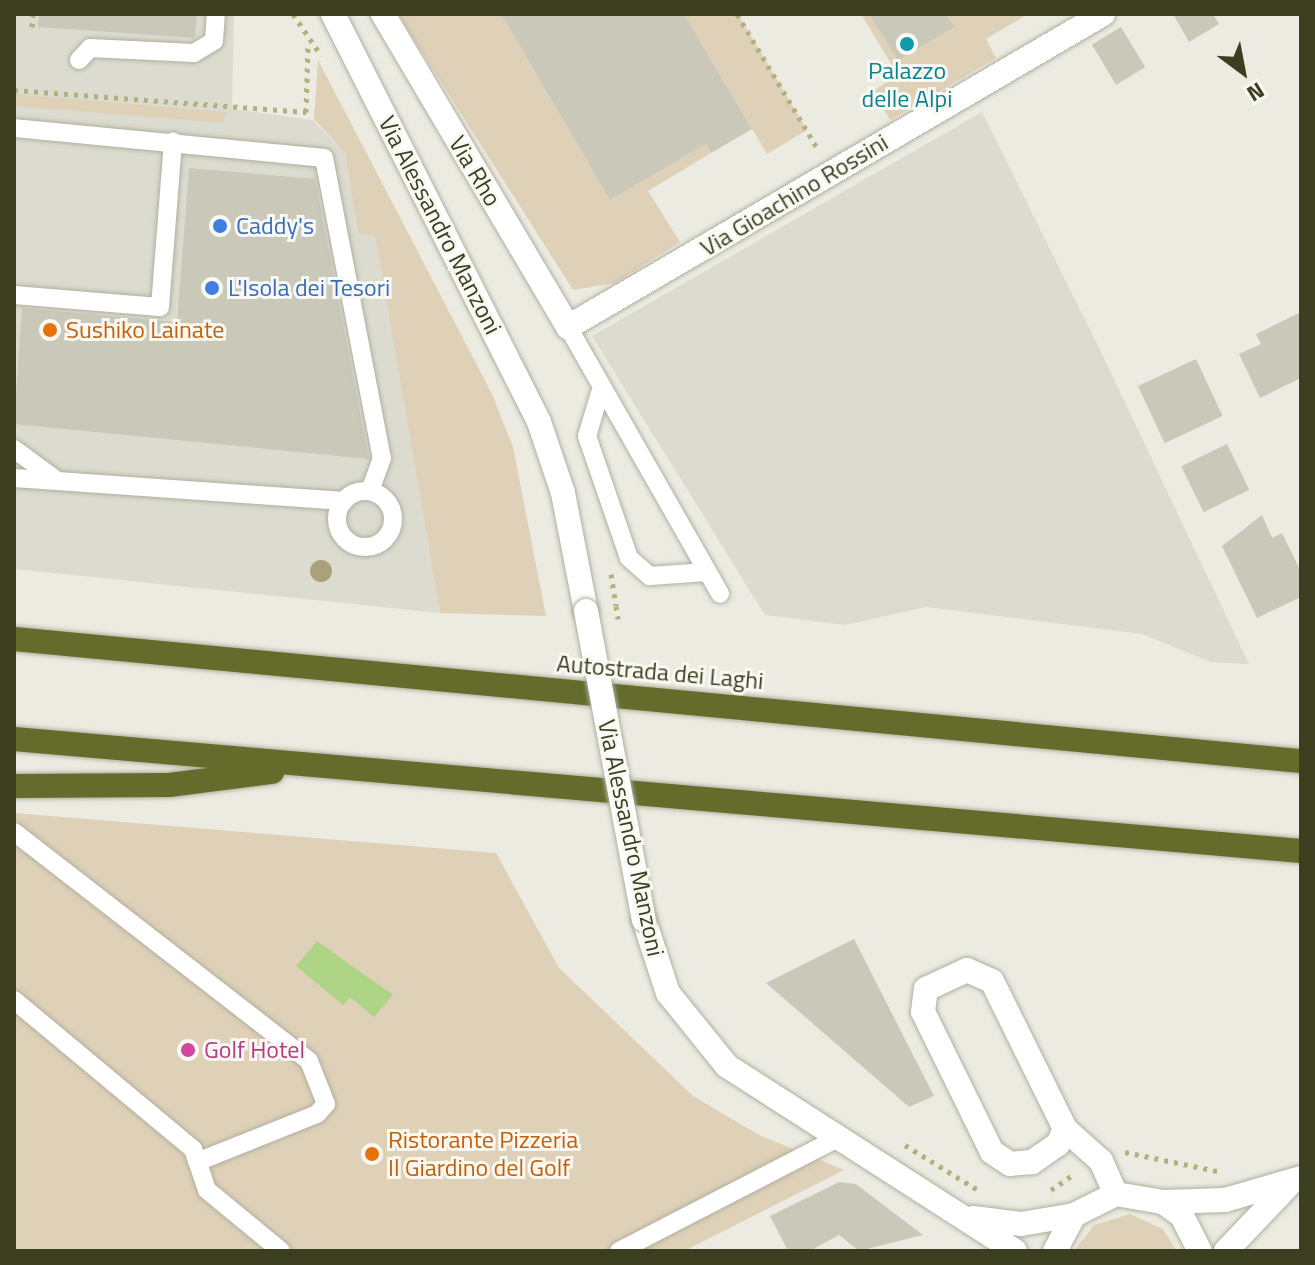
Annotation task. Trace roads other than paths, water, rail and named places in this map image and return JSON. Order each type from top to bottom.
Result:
[{"type":"highway","name":"Autostrada dei Laghi","points":[[14,639],[1301,761]]},
{"type":"highway","points":[[14,739],[1301,851]]},
{"type":"highway","points":[[14,786],[169,785],[318,766]]},
{"type":"street","name":"Via Alessandro Manzoni","points":[[333,14],[539,422],[563,493],[644,920],[668,993],[704,1045],[838,1138],[1015,1251]]},
{"type":"street","name":"Via Rho","points":[[383,14],[568,327]]},
{"type":"street","name":"Via Gioachino Rossini","points":[[568,327],[1103,14]]},
{"type":"street","points":[[1065,1129],[1058,1144],[1032,1162],[1010,1164],[992,1152],[923,1012],[926,989],[967,970],[992,981],[1065,1129],[1101,1161],[1116,1194]]},
{"type":"street","points":[[966,1217],[1021,1224],[1074,1215],[1116,1194],[1163,1202],[1225,1200],[1296,1181]]},
{"type":"street","points":[[1226,1251],[1296,1181]]},
{"type":"street","points":[[1163,1202],[1182,1216],[1200,1251]]},
{"type":"street","points":[[1055,1251],[1074,1215]]},
{"type":"lane","points":[[79,60],[90,48],[194,53],[214,41],[216,14]]},
{"type":"lane","points":[[14,128],[324,158],[382,458],[370,491],[344,501],[307,504],[14,478]]},
{"type":"lane","points":[[14,295],[160,307],[173,142]]},
{"type":"lane","points":[[568,327],[600,393],[720,594]]},
{"type":"lane","points":[[600,393],[587,436],[629,558],[650,576],[707,572]]},
{"type":"lane","points":[[14,449],[58,482]]},
{"type":"lane","points":[[307,504],[365,547],[388,535],[391,508],[370,491]]},
{"type":"lane","points":[[338,527],[344,501]]},
{"type":"lane","points":[[14,832],[309,1061],[326,1104],[317,1114],[197,1162]]},
{"type":"lane","points":[[14,1000],[193,1149],[207,1190],[281,1251]]},
{"type":"lane","points":[[619,1251],[838,1138]]},
{"type":"place","name":"Palazzo delle Alpi","points":[[907,44]]},
{"type":"place","name":"Caddy's","points":[[220,226]]},
{"type":"place","name":"L'Isola dei Tesori","points":[[212,288]]},
{"type":"place","name":"Sushiko Lainate","points":[[50,330]]},
{"type":"place","name":"Golf Hotel","points":[[188,1050]]},
{"type":"place","name":"Ristorante Pizzeria Il Giardino del Golf","points":[[372,1154]]}]
